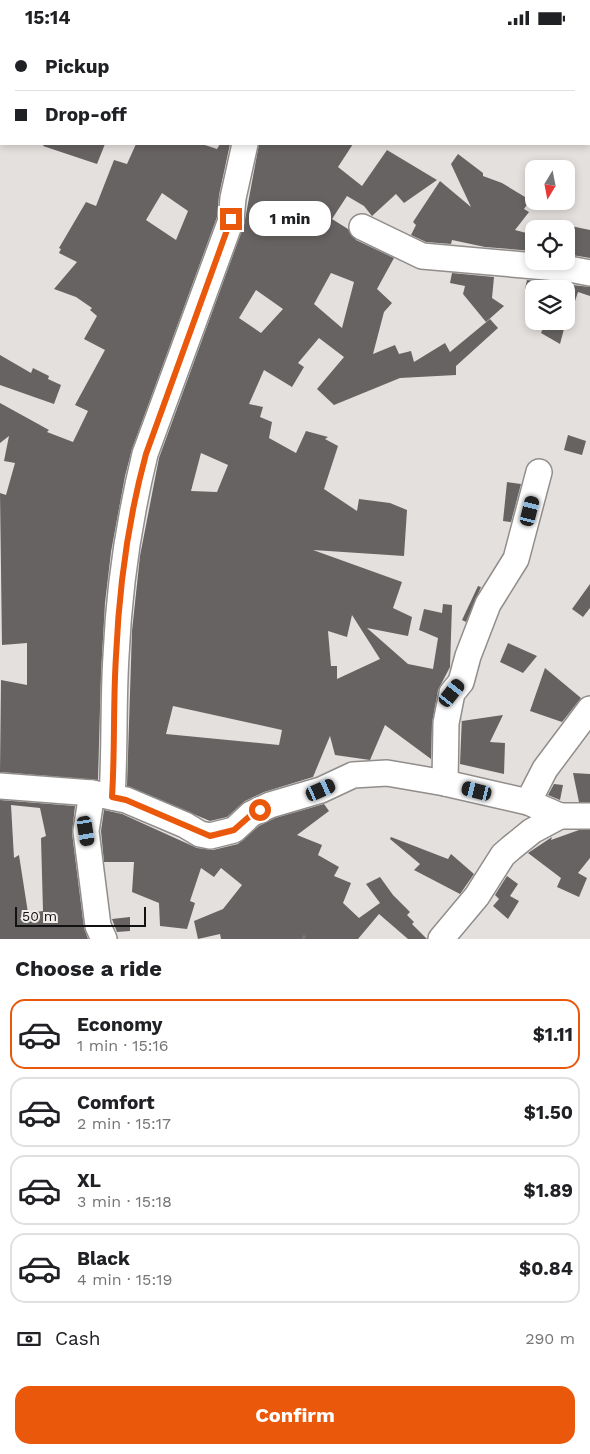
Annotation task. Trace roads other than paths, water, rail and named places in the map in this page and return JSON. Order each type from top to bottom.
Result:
[{"type":"street","points":[[104,939],[98,926],[86,831],[102,795],[115,738],[116,657],[120,603],[137,488],[146,454],[231,219],[232,198],[245,145]]},
{"type":"street","points":[[362,227],[422,256],[560,267],[590,273]]},
{"type":"street","points":[[444,783],[446,723],[452,693],[461,682],[468,656],[488,604],[516,559],[538,471]]},
{"type":"street","points":[[528,802],[545,769],[590,709]]},
{"type":"street","points":[[0,785],[102,795],[126,800],[210,836],[234,830],[251,815],[270,805],[321,790],[353,775],[387,773],[444,783],[528,802],[560,817]]},
{"type":"street","points":[[441,939],[477,896],[503,855],[532,831],[560,817],[590,816]]}]
